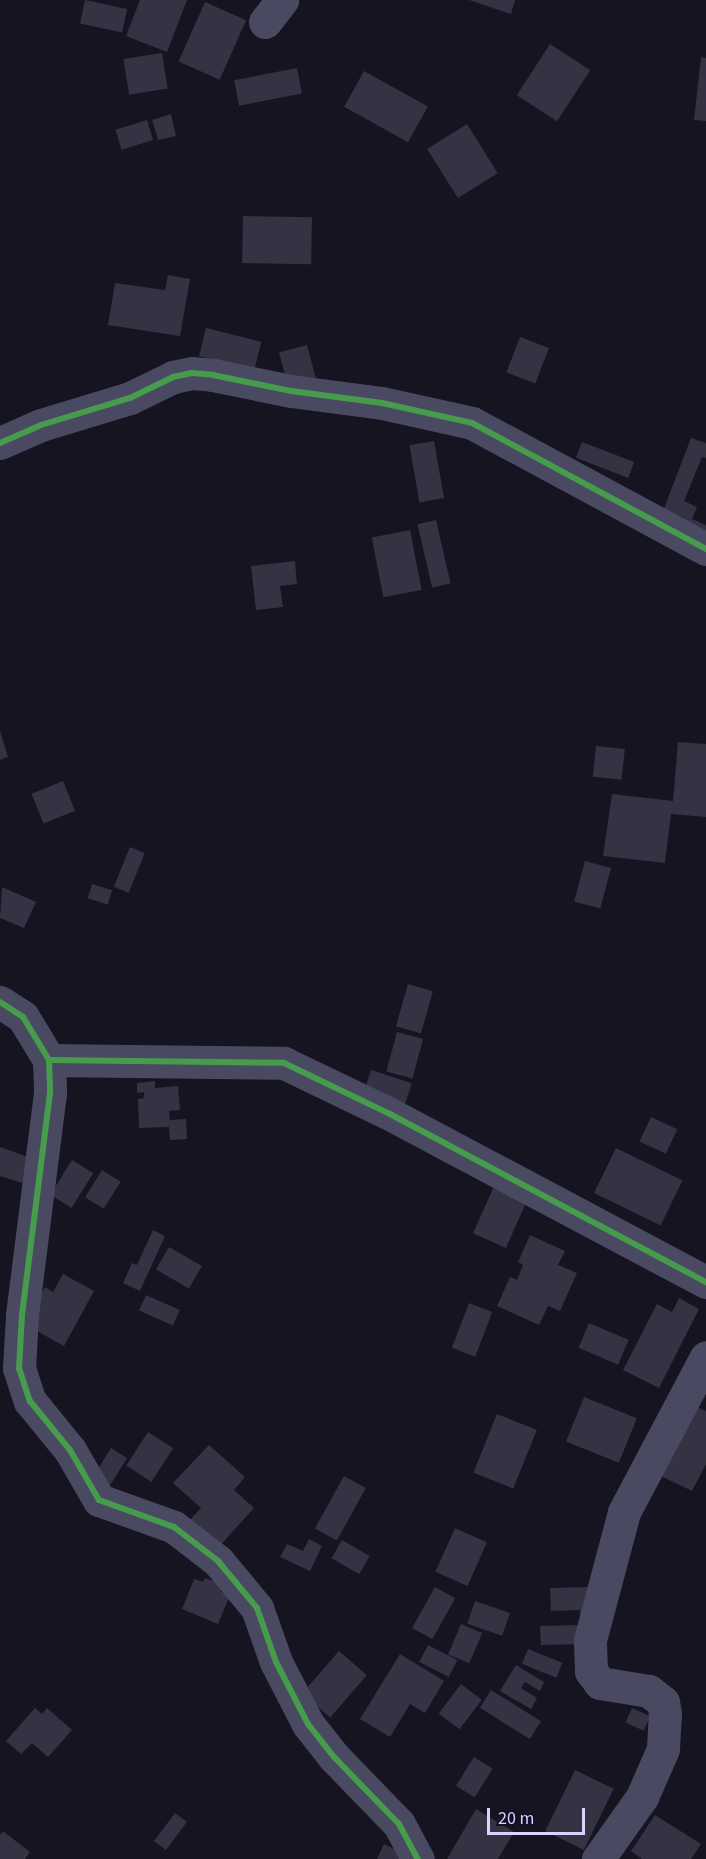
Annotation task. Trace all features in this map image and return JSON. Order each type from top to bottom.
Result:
[{"type":"street","points":[[0,443],[41,425],[130,398],[173,378],[192,373],[213,375],[291,391],[382,403],[472,423],[706,549]]},
{"type":"street","points":[[0,1002],[23,1017],[49,1060],[50,1093],[22,1315],[19,1368],[30,1401],[70,1449],[99,1500],[174,1527],[218,1561],[256,1608],[276,1662],[308,1724],[334,1757],[399,1824],[418,1859]]},
{"type":"street","points":[[49,1060],[284,1063],[388,1113],[706,1282]]},
{"type":"street","points":[[598,1859],[642,1797],[663,1749],[665,1714],[663,1702],[649,1690],[600,1683],[591,1671],[590,1640],[624,1512],[706,1357]]},
{"type":"building","points":[[85,0],[127,9],[122,32],[80,23]]},
{"type":"building","points":[[140,0],[187,0],[167,52],[126,36]]},
{"type":"building","points":[[469,0],[515,0],[511,14]]},
{"type":"building","points":[[205,2],[246,20],[220,80],[179,61]]},
{"type":"building","points":[[550,44],[590,70],[557,121],[517,95]]},
{"type":"building","points":[[162,53],[168,89],[129,95],[123,59]]},
{"type":"building","points":[[701,57],[706,58],[706,121],[694,120]]},
{"type":"building","points":[[297,68],[302,94],[239,106],[234,80]]},
{"type":"building","points":[[364,71],[428,106],[408,142],[344,107]]},
{"type":"building","points":[[171,114],[176,136],[158,140],[152,120]]},
{"type":"building","points":[[147,120],[153,140],[122,150],[115,130]]},
{"type":"building","points":[[467,124],[498,173],[458,198],[427,149]]},
{"type":"building","points":[[243,216],[312,217],[311,264],[242,263]]},
{"type":"building","points":[[168,275],[190,279],[180,336],[108,325],[115,283],[165,290]]},
{"type":"building","points":[[206,328],[261,342],[254,370],[199,356]]},
{"type":"building","points":[[520,337],[549,348],[535,384],[506,372]]},
{"type":"building","points":[[307,345],[316,379],[288,386],[279,353]]},
{"type":"building","points":[[691,438],[706,443],[706,458],[702,457],[684,501],[697,507],[692,519],[706,525],[706,542],[658,524]]},
{"type":"building","points":[[434,441],[444,498],[419,502],[409,445]]},
{"type":"building","points":[[582,442],[634,462],[628,478],[576,458]]},
{"type":"building","points":[[436,520],[451,583],[432,588],[417,524]]},
{"type":"building","points":[[410,530],[422,590],[383,597],[372,537]]},
{"type":"building","points":[[295,561],[297,584],[280,586],[283,607],[256,610],[251,566]]},
{"type":"building","points":[[0,731],[8,757],[0,760]]},
{"type":"building","points":[[678,742],[706,744],[706,817],[671,814],[665,863],[603,856],[612,794],[673,801]]},
{"type":"building","points":[[596,746],[625,749],[622,780],[593,777]]},
{"type":"building","points":[[63,781],[75,811],[43,823],[31,794]]},
{"type":"building","points":[[130,847],[145,853],[129,893],[114,887]]},
{"type":"building","points":[[585,861],[611,868],[600,909],[574,902]]},
{"type":"building","points":[[92,884],[112,890],[108,904],[88,898]]},
{"type":"building","points":[[2,887],[36,902],[24,928],[0,918]]},
{"type":"building","points":[[408,984],[433,991],[421,1033],[396,1026]]},
{"type":"building","points":[[397,1032],[423,1039],[412,1079],[386,1072]]},
{"type":"building","points":[[371,1070],[412,1083],[405,1104],[364,1091]]},
{"type":"building","points":[[155,1081],[155,1088],[178,1086],[180,1110],[169,1111],[170,1120],[186,1119],[187,1139],[170,1140],[169,1127],[139,1128],[138,1099],[144,1098],[144,1092],[137,1093],[137,1083]]},
{"type":"building","points":[[651,1117],[677,1129],[666,1154],[640,1141]]},
{"type":"building","points":[[0,1147],[31,1158],[22,1183],[0,1176]]},
{"type":"building","points":[[616,1148],[683,1180],[661,1225],[594,1193]]},
{"type":"building","points":[[72,1160],[93,1173],[71,1208],[50,1195]]},
{"type":"building","points":[[102,1170],[121,1182],[104,1209],[85,1197]]},
{"type":"building","points":[[495,1184],[528,1199],[506,1248],[473,1233]]},
{"type":"building","points":[[153,1230],[165,1236],[140,1291],[123,1283],[132,1263],[137,1265]]},
{"type":"building","points":[[530,1235],[565,1251],[558,1265],[577,1273],[560,1311],[548,1306],[539,1325],[497,1306],[510,1277],[517,1280],[523,1265],[518,1262]]},
{"type":"building","points":[[169,1247],[202,1266],[189,1289],[156,1270]]},
{"type":"building","points":[[63,1274],[94,1291],[64,1346],[24,1324],[45,1287],[53,1292]]},
{"type":"building","points":[[146,1295],[180,1310],[173,1326],[139,1311]]},
{"type":"building","points":[[679,1298],[699,1309],[659,1388],[623,1370],[657,1304],[672,1312]]},
{"type":"building","points":[[469,1303],[492,1312],[475,1357],[452,1348]]},
{"type":"building","points":[[589,1323],[629,1340],[618,1365],[578,1348]]},
{"type":"building","points":[[584,1397],[637,1418],[619,1463],[566,1442]]},
{"type":"building","points":[[696,1407],[706,1411],[706,1464],[692,1491],[661,1476]]},
{"type":"building","points":[[497,1414],[537,1430],[513,1489],[473,1472]]},
{"type":"building","points":[[148,1432],[173,1448],[151,1482],[126,1466]]},
{"type":"building","points":[[209,1445],[245,1477],[234,1490],[254,1508],[217,1549],[188,1522],[201,1508],[173,1483]]},
{"type":"building","points":[[111,1448],[127,1458],[108,1489],[91,1479]]},
{"type":"building","points":[[344,1476],[366,1488],[337,1541],[315,1528]]},
{"type":"building","points":[[455,1528],[487,1542],[467,1586],[435,1572]]},
{"type":"building","points":[[309,1539],[322,1546],[310,1571],[280,1557],[287,1544],[303,1551]]},
{"type":"building","points":[[342,1540],[370,1556],[359,1574],[332,1558]]},
{"type":"building","points":[[205,1578],[223,1585],[220,1591],[230,1595],[218,1624],[182,1609],[194,1579],[203,1582]]},
{"type":"building","points":[[435,1587],[455,1598],[432,1639],[412,1628]]},
{"type":"building","points":[[588,1587],[590,1644],[541,1645],[540,1626],[581,1625],[580,1610],[551,1611],[550,1588]]},
{"type":"building","points":[[475,1601],[510,1613],[502,1636],[467,1624]]},
{"type":"building","points":[[461,1624],[482,1633],[469,1663],[448,1654]]},
{"type":"building","points":[[428,1645],[457,1660],[449,1677],[419,1662]]},
{"type":"building","points":[[528,1649],[562,1663],[556,1678],[522,1664]]},
{"type":"building","points":[[339,1651],[367,1675],[330,1718],[302,1693]]},
{"type":"building","points":[[400,1654],[444,1681],[425,1713],[410,1704],[390,1737],[360,1719]]},
{"type":"building","points":[[516,1665],[544,1682],[540,1691],[525,1682],[521,1688],[537,1698],[531,1709],[500,1691]]},
{"type":"building","points":[[461,1684],[482,1700],[459,1729],[439,1714]]},
{"type":"building","points":[[491,1690],[541,1721],[530,1739],[480,1708]]},
{"type":"building","points":[[35,1708],[42,1714],[47,1708],[72,1730],[48,1757],[32,1743],[21,1754],[6,1741]]},
{"type":"building","points":[[632,1708],[650,1716],[644,1731],[625,1723]]},
{"type":"building","points":[[474,1757],[493,1769],[475,1797],[456,1786]]},
{"type":"building","points":[[575,1770],[614,1789],[584,1850],[545,1831]]},
{"type":"building","points":[[476,1809],[514,1832],[498,1859],[447,1859]]},
{"type":"building","points":[[175,1813],[187,1822],[166,1850],[154,1841]]},
{"type":"building","points":[[655,1815],[701,1844],[691,1859],[642,1859],[631,1851]]},
{"type":"building","points":[[3,1831],[30,1852],[25,1859],[0,1859],[0,1835]]},
{"type":"building","points":[[384,1844],[414,1859],[377,1859]]},
{"type":"cycle path","points":[[0,443],[41,425],[130,398],[173,377],[192,373],[213,375],[291,391],[382,403],[472,423],[706,549]]},
{"type":"cycle path","points":[[0,1002],[23,1017],[49,1060],[50,1093],[22,1315],[19,1368],[30,1401],[70,1450],[99,1500],[174,1527],[218,1561],[257,1608],[276,1662],[308,1724],[334,1757],[399,1824],[418,1859]]},
{"type":"cycle path","points":[[49,1060],[284,1063],[388,1113],[706,1282]]}]
